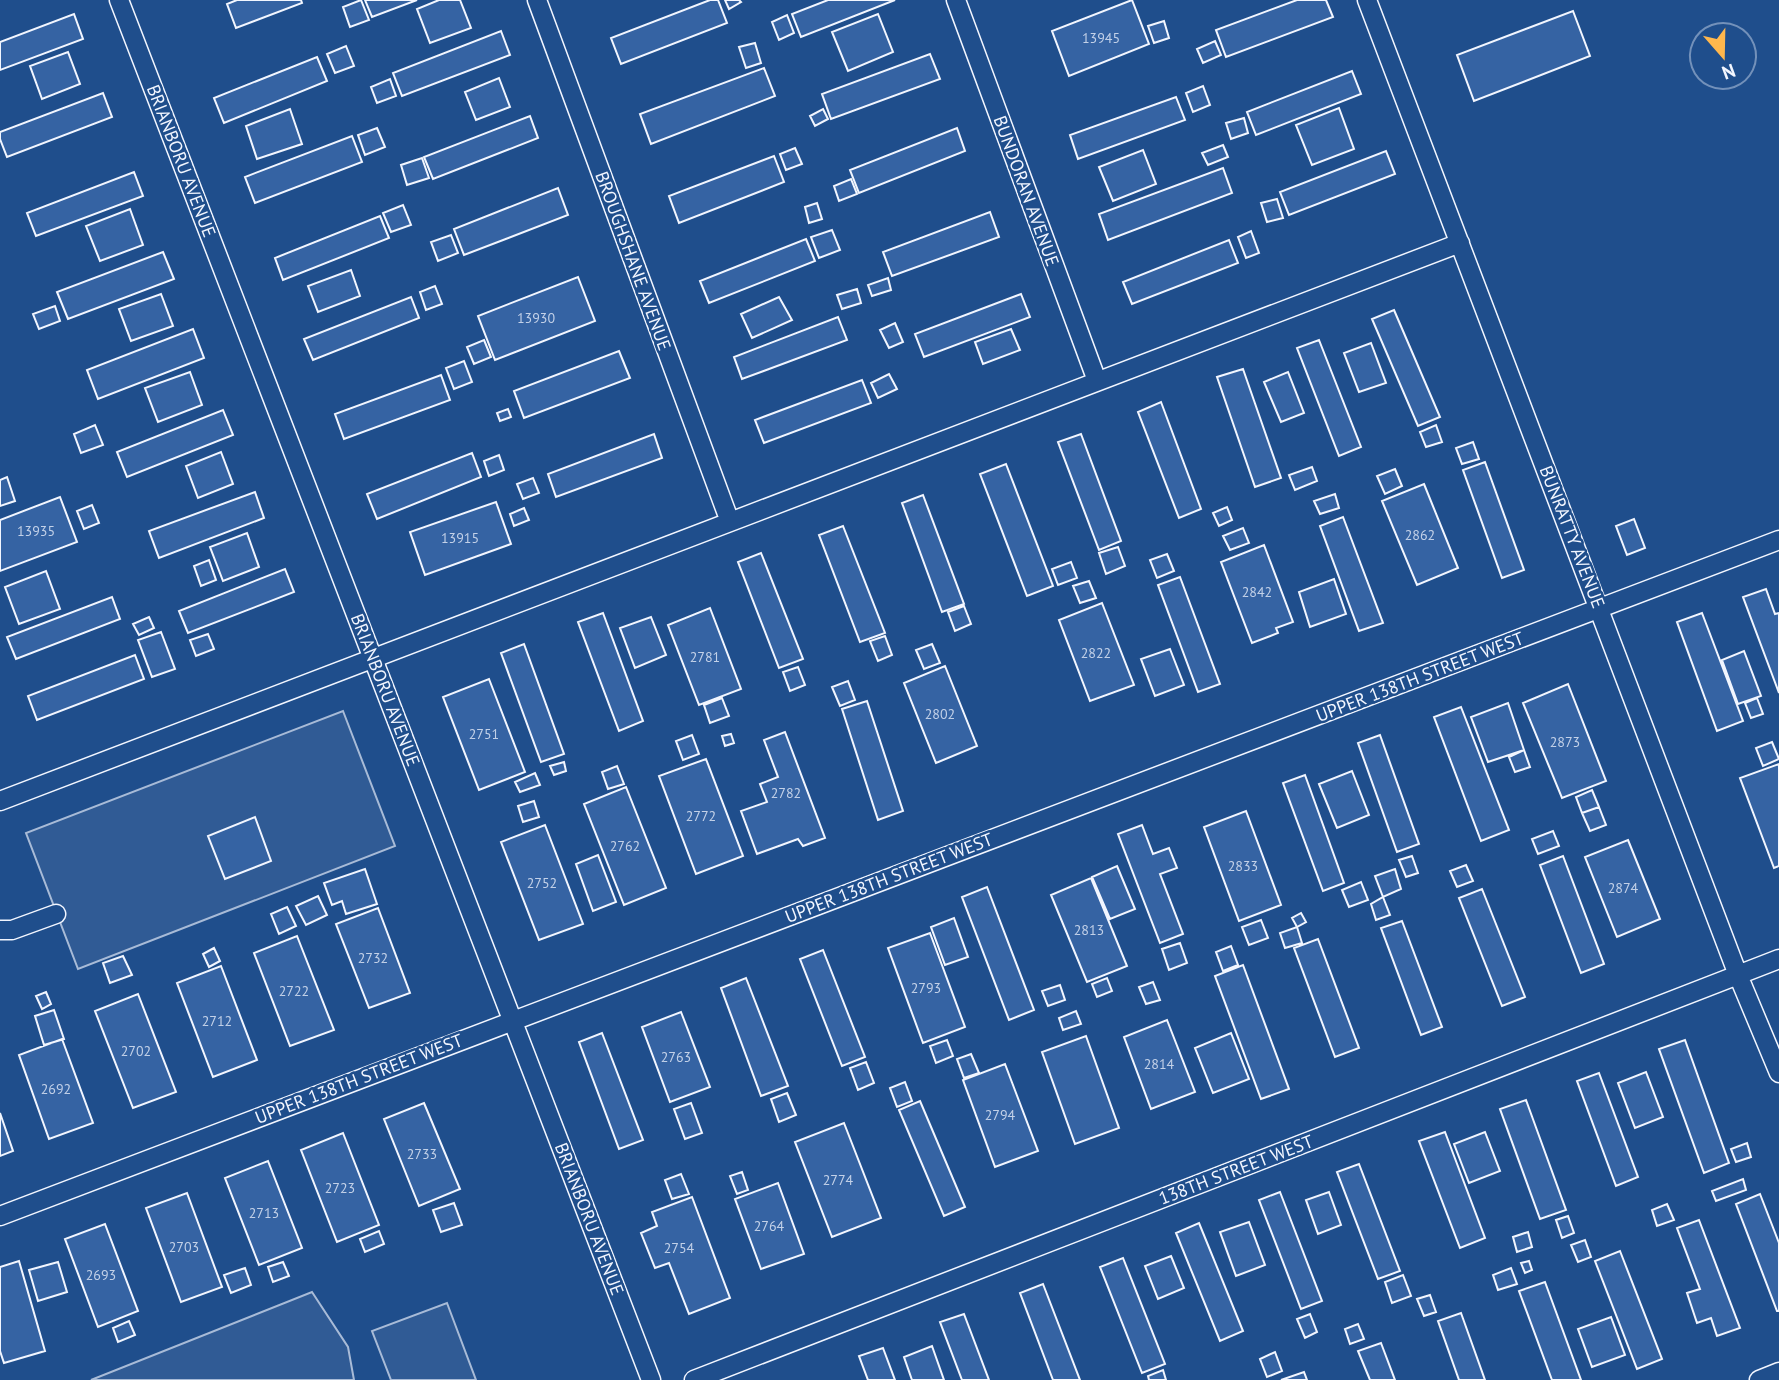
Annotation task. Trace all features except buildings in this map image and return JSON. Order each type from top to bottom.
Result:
[{"type":"lane","name":"BRIANBORU AVENUE","points":[[119,0],[651,1380]]},
{"type":"lane","name":"BROUGHSHANE AVENUE","points":[[537,0],[730,522]]},
{"type":"lane","name":"BUNDORAN AVENUE","points":[[956,0],[1097,381]]},
{"type":"lane","name":"BUNRATTY AVENUE","points":[[1367,0],[1738,975],[1779,1073]]},
{"type":"lane","points":[[0,800],[1460,243]]},
{"type":"lane","name":"UPPER 138TH STREET WEST","points":[[0,1216],[1779,540]]},
{"type":"lane","points":[[0,930],[12,930],[56,914]]},
{"type":"lane","name":"138TH STREET WEST","points":[[694,1380],[1779,959]]},
{"type":"lane","points":[[1759,1380],[1779,1372]]},
{"type":"shaded area","points":[[343,711],[395,846],[78,969],[26,833]]},
{"type":"shaded area","points":[[312,1292],[348,1347],[354,1380],[91,1380]]},
{"type":"shaded area","points":[[447,1303],[476,1380],[391,1380],[372,1331]]}]
